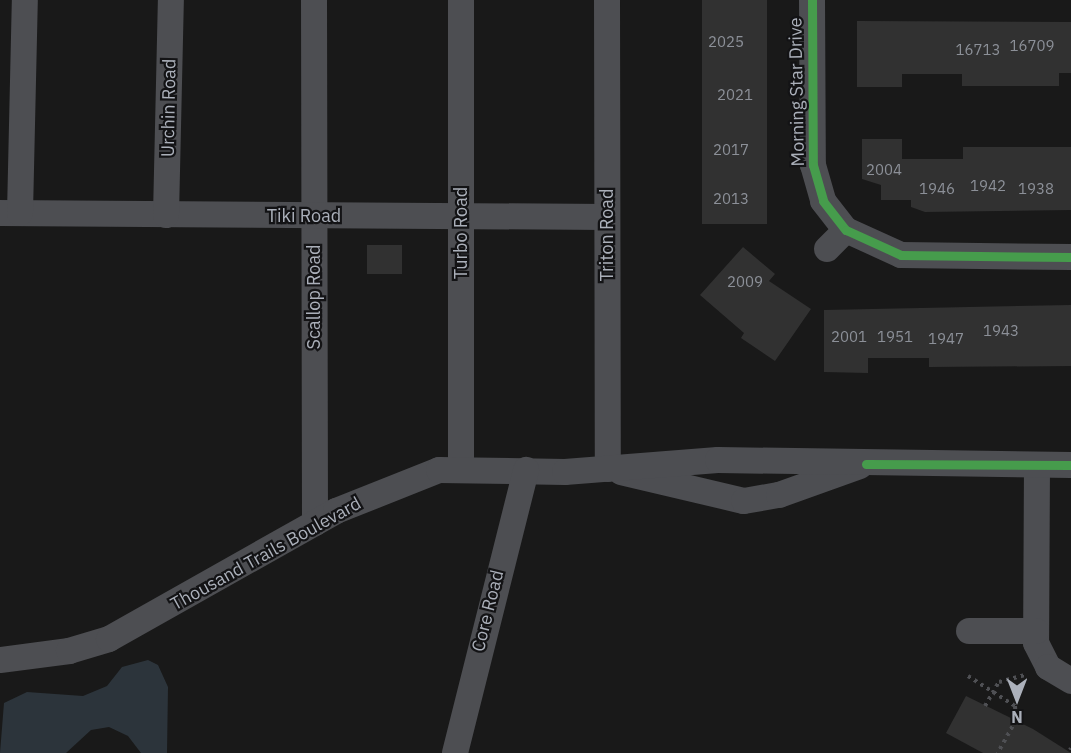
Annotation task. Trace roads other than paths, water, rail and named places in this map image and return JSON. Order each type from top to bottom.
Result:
[{"type":"street","points":[[10,213],[25,0]]},
{"type":"street","name":"Urchin Road","points":[[166,215],[171,0]]},
{"type":"street","name":"Scallop Road","points":[[314,0],[315,523]]},
{"type":"street","name":"Turbo Road","points":[[461,0],[461,467]]},
{"type":"street","name":"Triton Road","points":[[607,0],[608,469]]},
{"type":"street","name":"Morning Star Drive","points":[[812,0],[813,165],[824,201],[846,230],[902,255],[1071,256]]},
{"type":"street","name":"Tiki Road","points":[[10,213],[607,217]]},
{"type":"street","points":[[827,249],[846,230]]},
{"type":"street","name":"Thousand Trails Boulevard","points":[[0,660],[69,651],[109,639],[315,523],[409,478],[461,467],[526,470],[608,469],[707,460],[866,464],[1071,465]]},
{"type":"street","name":"Thousand Trails Boulevard","points":[[608,469],[744,501],[779,495],[866,464]]},
{"type":"street","points":[[1037,465],[1036,631],[1042,660],[1071,681]]},
{"type":"street","name":"Core Road","points":[[455,753],[526,470]]},
{"type":"street","points":[[969,631],[1036,631]]}]
